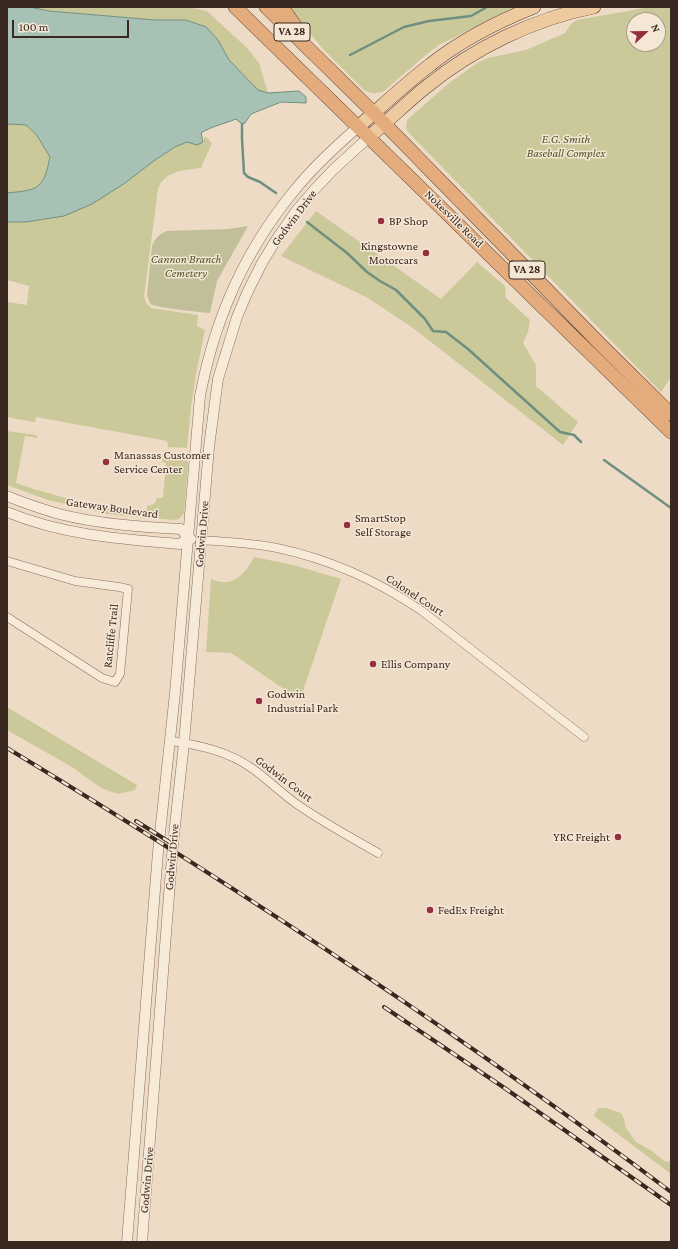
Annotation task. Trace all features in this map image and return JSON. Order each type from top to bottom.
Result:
[{"type":"highway","name":"Nokesville Road","points":[[236,7],[671,432]]},
{"type":"highway","name":"Nokesville Road","points":[[266,7],[374,113],[600,344],[671,414]]},
{"type":"highway","points":[[282,7],[318,57]]},
{"type":"main road","name":"Godwin Drive","points":[[358,127],[430,64],[484,30],[534,7]]},
{"type":"main road","name":"Godwin Drive","points":[[369,137],[426,87],[448,70],[480,50],[530,26],[555,17],[594,7]]},
{"type":"street","name":"Godwin Drive","points":[[127,1242],[158,852],[175,693],[200,396],[214,337],[222,313],[242,270],[256,245],[294,191],[314,168],[358,127]]},
{"type":"street","name":"Godwin Drive","points":[[142,1242],[173,850],[215,394],[222,362],[237,317],[248,290],[262,263],[296,211],[334,169],[369,137]]},
{"type":"street","points":[[222,313],[237,317]]},
{"type":"street","name":"Gateway Boulevard","points":[[7,496],[53,512],[91,520],[126,525],[181,530],[188,538],[201,540]]},
{"type":"street","name":"Gateway Boulevard","points":[[7,512],[45,526],[79,534],[180,544],[188,538]]},
{"type":"street","name":"Colonel Court","points":[[201,540],[253,544],[284,550],[330,564],[373,582],[405,599],[422,611],[584,737]]},
{"type":"street","name":"Ratcliffe Trail","points":[[7,561],[75,581],[119,587],[128,590],[120,674],[115,682],[102,678],[7,617]]},
{"type":"street","name":"Godwin Court","points":[[170,741],[217,750],[234,758],[252,769],[319,819],[378,853]]},
{"type":"green space","points":[[30,7],[187,7],[207,11],[247,48],[259,63],[268,93],[258,90],[229,60],[218,40],[186,20],[155,20],[49,11]]},
{"type":"green space","points":[[288,7],[515,7],[439,45],[384,91],[374,93],[364,90],[323,49]]},
{"type":"green space","name":"E.G. Smith Baseball Complex","points":[[650,7],[671,7],[671,377],[661,392],[408,132],[406,127],[407,120],[449,83],[477,63],[488,58],[526,50],[565,33],[571,24],[577,20]]},
{"type":"green space","points":[[7,125],[26,125],[36,134],[50,157],[48,167],[42,182],[39,185],[26,191],[7,193]]},
{"type":"green space","points":[[205,136],[212,143],[201,168],[175,172],[165,178],[158,189],[144,296],[146,303],[151,308],[198,315],[197,326],[205,330],[196,374],[187,448],[168,447],[167,441],[36,417],[35,422],[33,422],[7,417],[7,302],[27,305],[29,286],[7,280],[7,222],[26,222],[64,216],[175,147],[187,142],[203,142]]},
{"type":"green space","points":[[316,211],[441,299],[477,262],[505,286],[506,298],[530,320],[528,332],[523,343],[536,365],[536,386],[578,422],[563,445],[413,328],[368,298],[281,256]]},
{"type":"green space","name":"Cannon Branch Cemetery","points":[[248,226],[217,281],[210,313],[151,304],[147,295],[152,246],[160,235],[167,231],[228,229]]},
{"type":"green space","points":[[7,431],[36,435],[38,438],[25,436],[16,483],[64,498],[112,508],[146,512],[147,506],[154,504],[157,498],[163,498],[166,463],[162,462],[163,456],[185,459],[188,462],[184,513],[179,519],[174,520],[108,514],[48,500],[7,485]]},
{"type":"green space","points":[[254,557],[293,565],[341,579],[300,700],[231,653],[206,652],[211,579],[228,582],[238,578],[246,570]]},
{"type":"green space","points":[[7,707],[137,785],[135,790],[118,794],[101,788],[72,767],[7,730]]},
{"type":"green space","points":[[598,1108],[606,1108],[621,1113],[626,1128],[636,1142],[652,1151],[664,1161],[671,1162],[671,1174],[594,1116]]},
{"type":"shaded area","points":[[7,7],[30,7],[49,11],[155,20],[186,20],[206,27],[218,40],[229,60],[258,90],[268,93],[299,91],[306,97],[306,103],[281,102],[251,114],[245,123],[242,124],[236,119],[209,129],[201,133],[203,142],[197,145],[187,142],[175,147],[125,183],[92,204],[64,216],[26,222],[7,222],[7,193],[26,191],[39,185],[42,182],[48,167],[50,157],[36,134],[26,125],[7,125]]},
{"type":"waterway","points":[[350,55],[404,27],[429,21],[471,16],[487,7]]},
{"type":"waterway","points":[[242,124],[244,173],[248,177],[260,182],[276,193]]},
{"type":"waterway","points":[[307,222],[347,253],[367,272],[396,290],[425,319],[433,331],[446,332],[468,349],[560,432],[574,435],[581,442]]},
{"type":"waterway","points":[[604,460],[671,508]]},
{"type":"railway","points":[[7,748],[177,853],[345,962],[509,1075],[671,1192]]},
{"type":"railway","points":[[136,821],[171,843]]},
{"type":"railway","points":[[384,1007],[506,1089],[671,1205]]},
{"type":"place","name":"BP Shop","points":[[381,221]]},
{"type":"place","name":"Kingstowne Motorcars","points":[[426,253]]},
{"type":"place","name":"Manassas Customer Service Center","points":[[106,462]]},
{"type":"place","name":"SmartStop Self Storage","points":[[347,525]]},
{"type":"place","name":"Ellis Company","points":[[373,664]]},
{"type":"place","name":"Godwin Industrial Park","points":[[259,701]]},
{"type":"place","name":"YRC Freight","points":[[618,837]]},
{"type":"place","name":"FedEx Freight","points":[[430,910]]}]
